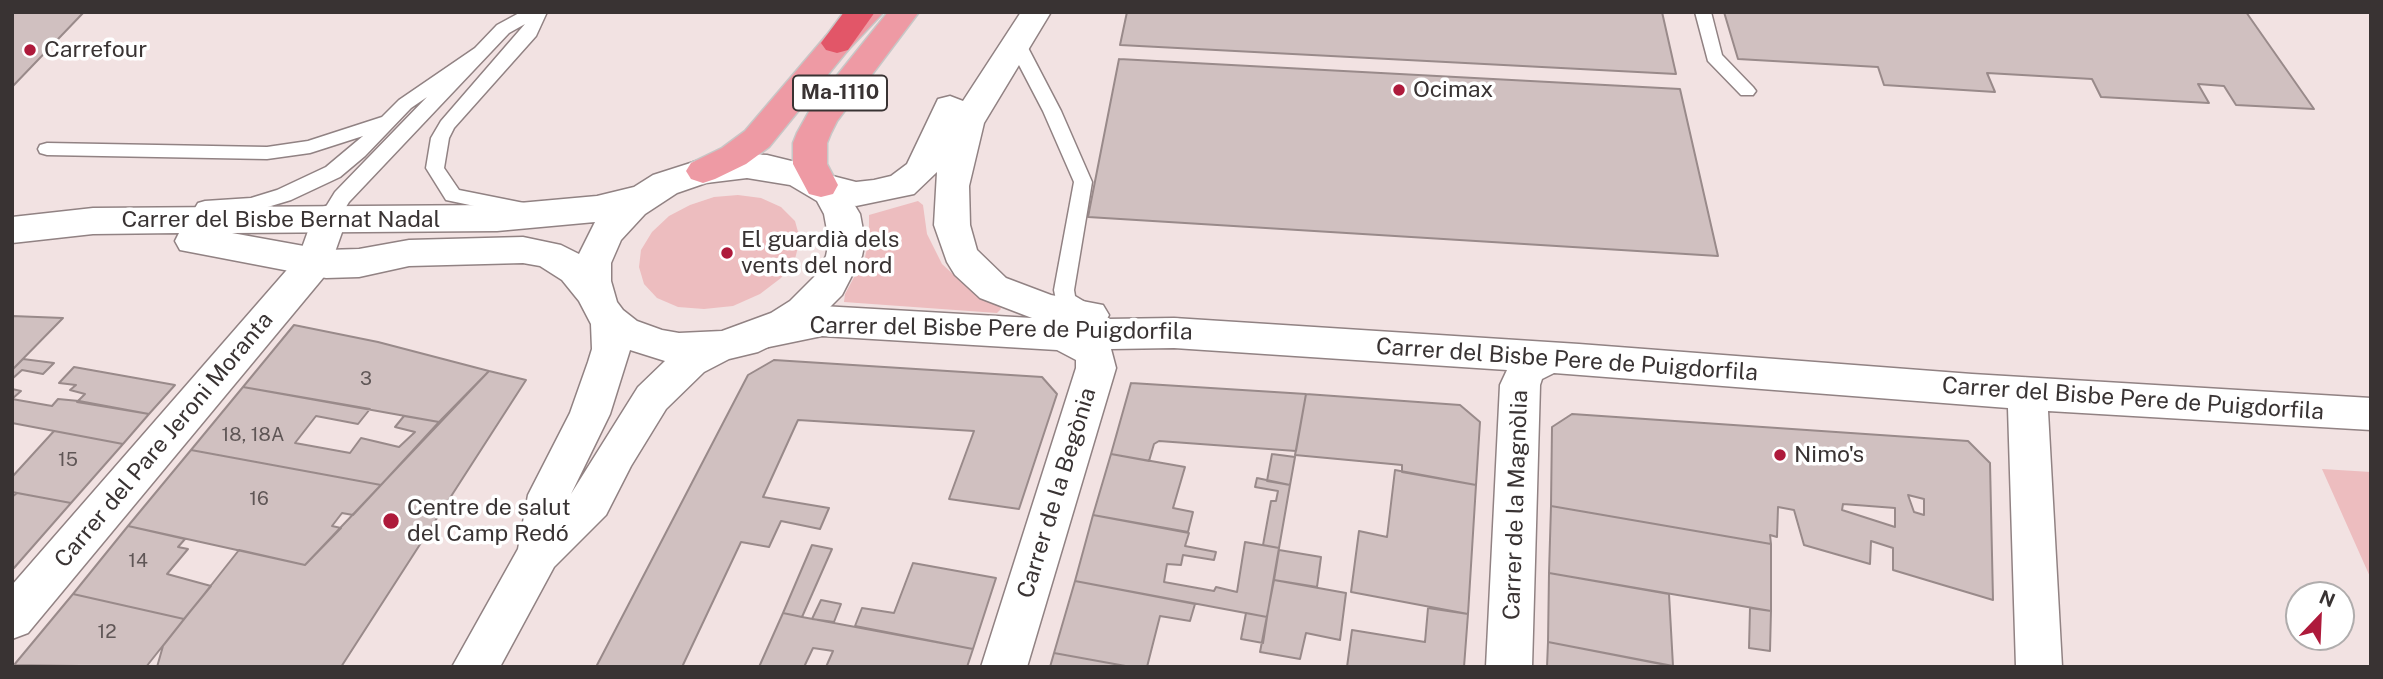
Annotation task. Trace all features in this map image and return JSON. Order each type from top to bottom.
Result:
[{"type":"highway","points":[[837,43],[860,12]]},
{"type":"main road","points":[[704,171],[734,156],[757,138],[837,43],[868,12]]},
{"type":"main road","name":"Ma-1110","points":[[821,185],[810,164],[810,144],[814,133],[845,86],[904,12]]},
{"type":"street","points":[[539,553],[549,495],[590,414],[611,349],[593,263],[606,233],[633,205],[665,184],[704,171],[727,167],[767,167],[856,194],[902,185],[912,178],[929,158],[951,104],[1015,27],[1036,12]]},
{"type":"street","points":[[1015,27],[973,111],[957,156],[950,207],[955,239],[968,265],[993,288],[1047,309],[1076,325]]},
{"type":"street","points":[[475,667],[539,553],[591,502],[633,426],[663,385],[706,351],[764,333],[803,310],[829,285],[844,256],[847,242],[842,214],[830,193],[821,185]]},
{"type":"street","points":[[549,212],[597,209],[649,194]]},
{"type":"street","name":"Carrer del Bisbe Bernat Nadal","points":[[13,230],[93,221],[498,218],[549,212]]},
{"type":"street","points":[[314,262],[329,218]]},
{"type":"street","name":"Carrer del Bisbe Bernat Nadal","points":[[13,230],[78,242],[169,240],[227,244],[314,262],[351,263],[409,253],[523,250],[548,254],[575,270],[602,307]]},
{"type":"street","name":"Carrer del Pare Jeroni Moranta","points":[[12,618],[314,262]]},
{"type":"street","points":[[602,307],[623,331],[659,345],[679,348],[722,346]]},
{"type":"street","name":"Carrer del Bisbe Pere de Puigdorfila","points":[[764,333],[822,321],[1076,325],[1549,357],[2027,394],[2371,414]]},
{"type":"street","name":"Carrer de la Begònia","points":[[1004,667],[1096,368],[1095,356],[1076,325]]},
{"type":"street","name":"Carrer de la Magnòlia","points":[[1509,667],[1520,385],[1527,369],[1549,357]]},
{"type":"street","points":[[2027,394],[2039,667]]},
{"type":"lane","points":[[329,218],[342,197],[503,29],[537,12]]},
{"type":"lane","points":[[537,12],[530,32],[447,125],[440,138],[435,168],[453,195],[503,207],[549,212]]},
{"type":"lane","points":[[1703,12],[1714,57],[1747,91]]},
{"type":"lane","points":[[1015,27],[1083,183],[1064,290],[1076,325]]},
{"type":"lane","points":[[93,221],[171,209],[251,205],[276,198],[317,180],[346,163],[405,104],[481,52]]},
{"type":"lane","points":[[47,149],[259,153],[310,147],[370,129],[392,117]]},
{"type":"shaded area","points":[[738,195],[761,198],[781,207],[795,221],[800,239],[795,259],[781,278],[760,294],[733,306],[704,309],[678,307],[657,298],[644,284],[639,267],[641,250],[652,232],[669,216],[690,205],[714,197]]},
{"type":"shaded area","points":[[918,201],[923,205],[927,234],[942,264],[969,289],[999,305],[1001,309],[997,313],[844,302],[845,294],[865,257],[869,241],[869,215]]},
{"type":"shaded area","points":[[2322,469],[2371,472],[2371,579]]},
{"type":"building","name":"Carrefour","points":[[12,12],[84,12],[12,87]]},
{"type":"building","points":[[1127,12],[1662,12],[1676,74],[1120,45]]},
{"type":"building","points":[[1724,12],[2246,12],[2314,109],[2236,105],[2224,86],[2198,84],[2209,103],[2101,97],[2092,79],[1987,73],[1995,92],[1884,85],[1878,67],[1738,59]]},
{"type":"building","points":[[1119,59],[1680,89],[1718,256],[1088,217]]},
{"type":"building","points":[[12,316],[63,318],[12,370]]},
{"type":"building","points":[[294,325],[378,342],[489,371],[439,422],[243,387]]},
{"type":"building","points":[[23,359],[54,363],[43,374],[22,370],[12,379],[12,370]]},
{"type":"building","points":[[774,360],[1042,377],[1057,394],[1019,509],[949,499],[974,431],[798,420],[763,497],[829,508],[820,529],[781,521],[769,547],[741,542],[682,667],[596,667],[748,375]]},
{"type":"building","points":[[74,367],[175,385],[149,414],[77,402],[85,394],[70,390],[76,385],[59,383]]},
{"type":"building","name":"Centre de salut del Camp Redó","points":[[489,371],[526,380],[341,667],[157,667],[163,646],[239,550],[305,565]]},
{"type":"building","points":[[1131,383],[1306,394],[1296,451],[1159,441],[1154,444],[1149,461],[1111,454]]},
{"type":"building","points":[[243,387],[370,409],[358,424],[316,416],[295,443],[350,453],[361,438],[399,447],[415,432],[395,427],[404,416],[439,422],[381,485],[191,450]]},
{"type":"building","points":[[12,389],[21,391],[12,399]]},
{"type":"building","points":[[1306,394],[1460,405],[1480,422],[1476,485],[1402,472],[1402,465],[1295,455]]},
{"type":"building","points":[[12,399],[52,406],[58,399],[79,401],[149,414],[123,444],[12,423]]},
{"type":"building","points":[[1572,414],[1968,441],[1990,463],[1993,600],[1893,570],[1893,548],[1871,541],[1870,564],[1804,545],[1794,510],[1778,507],[1777,537],[1770,535],[1771,544],[1551,506],[1552,427]],"holes":[[[1908,495],[1924,499],[1924,515],[1914,512]],[[1843,504],[1895,508],[1895,527],[1842,510]]]},
{"type":"building","points":[[54,431],[123,444],[71,503],[12,492],[12,477]]},
{"type":"building","points":[[191,450],[381,485],[353,515],[342,513],[332,526],[341,528],[305,565],[128,526]]},
{"type":"building","points":[[1111,454],[1185,467],[1173,508],[1193,512],[1188,532],[1093,515]]},
{"type":"building","points":[[1272,454],[1295,457],[1290,485],[1267,481]]},
{"type":"building","points":[[1395,470],[1476,485],[1468,614],[1351,592],[1359,531],[1387,537]]},
{"type":"building","points":[[1257,478],[1290,485],[1279,548],[1263,545],[1271,501],[1276,501],[1278,491],[1255,487]]},
{"type":"building","points":[[17,493],[71,503],[12,568],[12,497]]},
{"type":"building","points":[[1551,506],[1771,544],[1771,611],[1549,573]]},
{"type":"building","points":[[1093,515],[1189,533],[1185,546],[1216,552],[1214,560],[1183,555],[1181,565],[1167,564],[1164,582],[1214,591],[1216,587],[1237,592],[1245,542],[1279,548],[1267,617],[1075,581]]},
{"type":"building","points":[[128,526],[185,539],[178,547],[188,549],[167,574],[211,586],[184,619],[73,594]]},
{"type":"building","points":[[812,545],[832,549],[802,617],[783,613]]},
{"type":"building","points":[[1279,550],[1321,557],[1317,587],[1274,580]]},
{"type":"building","points":[[913,563],[996,578],[973,649],[855,626],[862,608],[894,613]]},
{"type":"building","points":[[1549,573],[1669,594],[1673,666],[1548,642]]},
{"type":"building","points":[[1274,580],[1346,593],[1340,640],[1306,633],[1300,659],[1260,652]]},
{"type":"building","points":[[1075,581],[1195,604],[1190,621],[1160,616],[1147,667],[1131,667],[1054,653]]},
{"type":"building","points":[[73,594],[184,619],[146,667],[14,665]]},
{"type":"building","points":[[821,600],[841,604],[834,622],[812,619]]},
{"type":"building","points":[[1428,608],[1468,614],[1464,667],[1347,667],[1352,630],[1425,642]]},
{"type":"building","points":[[1750,608],[1771,611],[1770,651],[1749,648]]},
{"type":"building","points":[[783,613],[973,649],[967,667],[826,667],[833,651],[813,648],[804,667],[759,667]]},
{"type":"building","points":[[1246,613],[1267,617],[1263,643],[1241,639]]},
{"type":"building","points":[[1548,642],[1666,665],[1666,667],[1547,667]]},
{"type":"building","points":[[1054,653],[1131,667],[1050,667]]},
{"type":"place","name":"Carrefour","points":[[30,50]]},
{"type":"place","name":"Ocimax","points":[[1399,90]]},
{"type":"place","name":"El guardià dels vents del nord","points":[[727,253]]},
{"type":"place","name":"Nimo's","points":[[1780,455]]},
{"type":"place","name":"Centre de salut del Camp Redó","points":[[391,521]]}]
